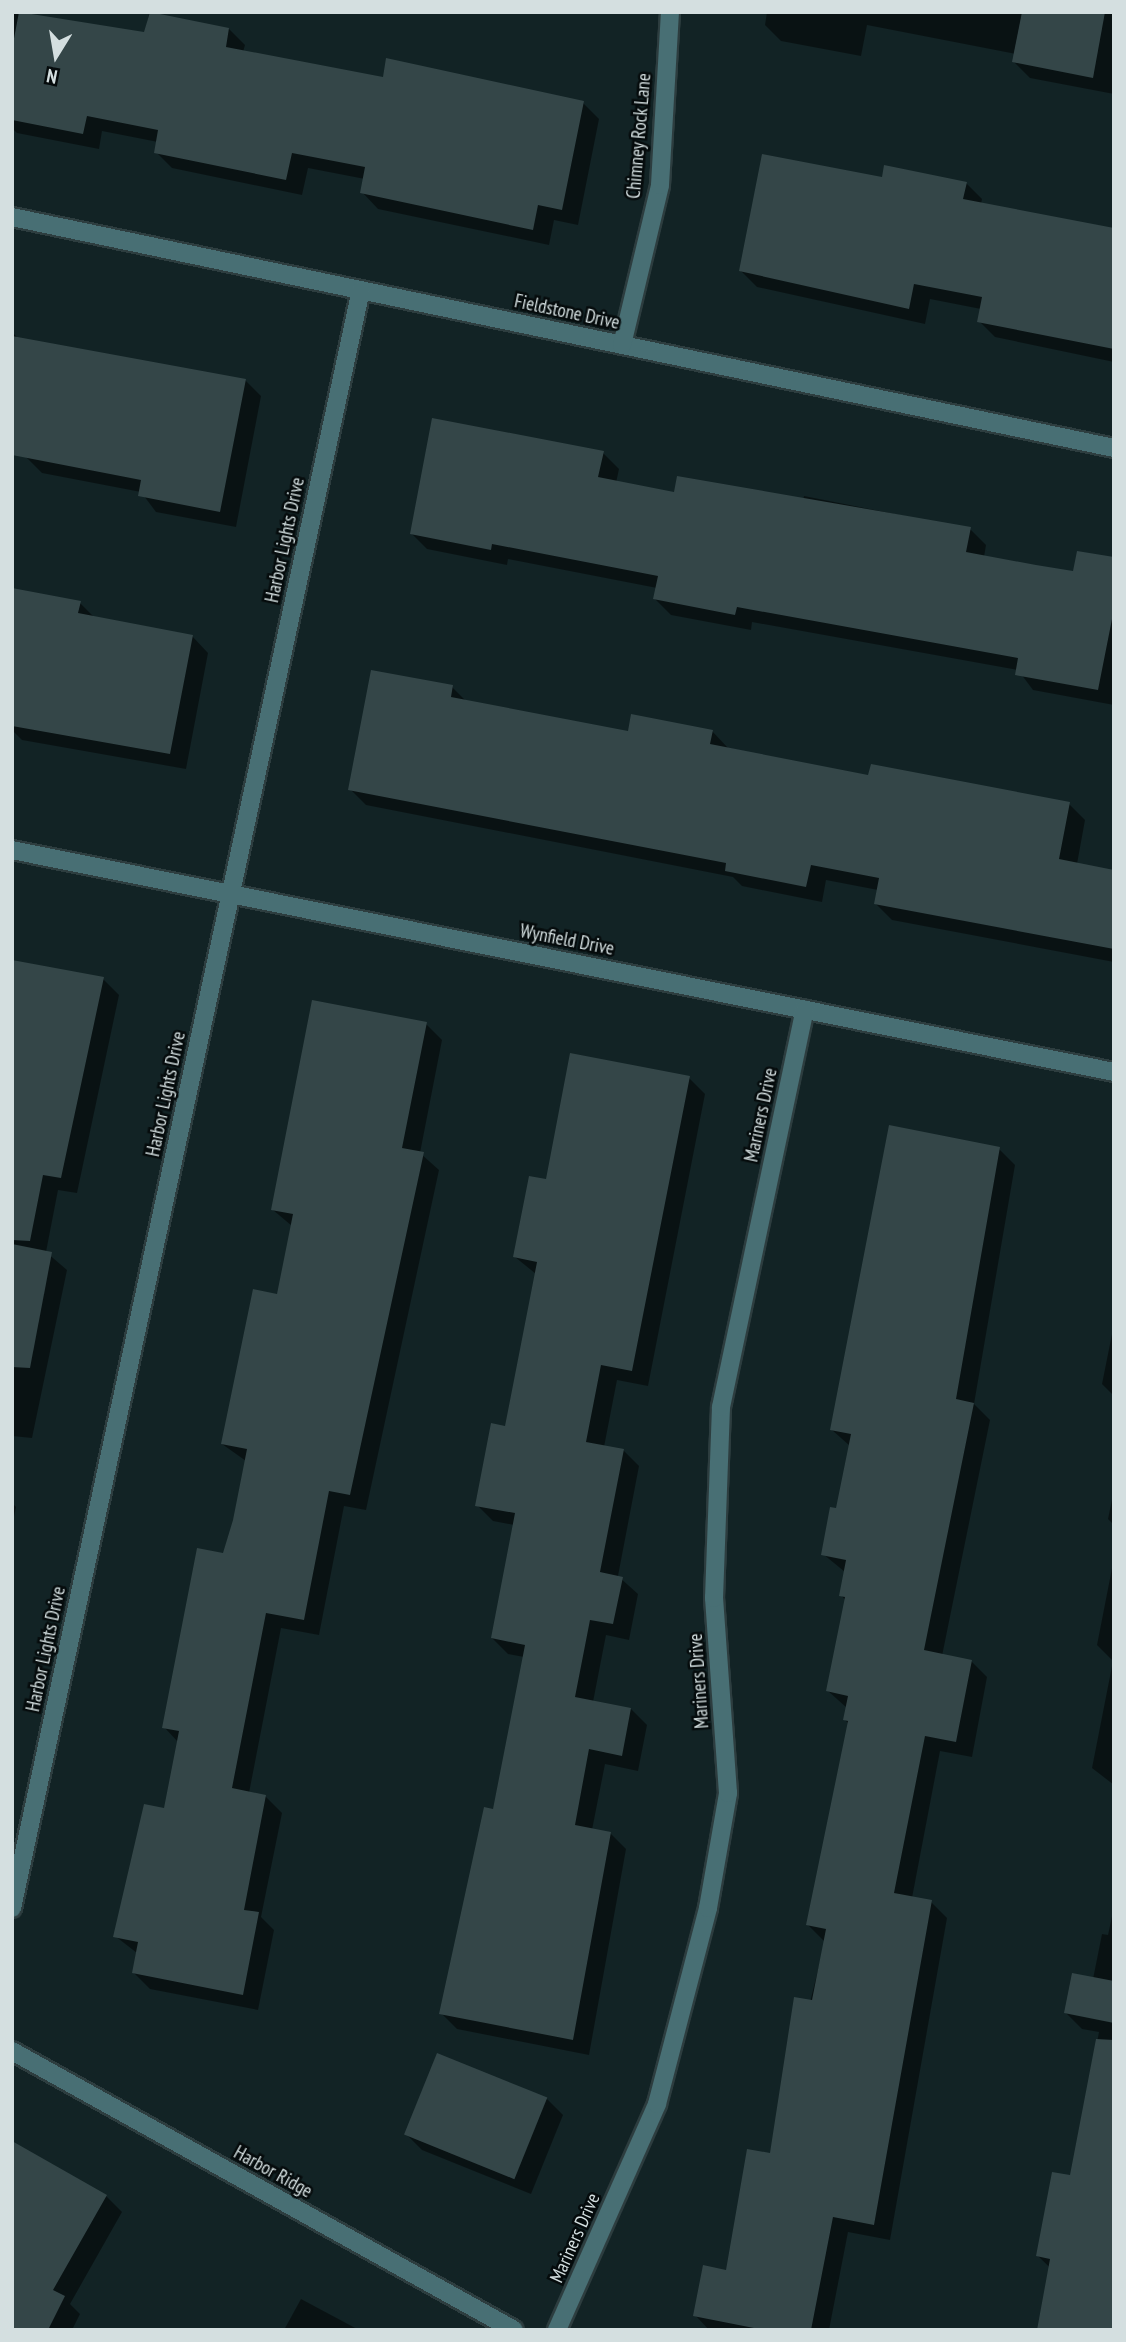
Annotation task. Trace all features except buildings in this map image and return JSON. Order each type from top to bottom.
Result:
[{"type":"street","name":"Chimney Rock Lane","points":[[622,345],[660,185],[670,12]]},
{"type":"street","name":"Fieldstone Drive","points":[[12,216],[1114,448]]},
{"type":"street","name":"Harbor Lights Drive","points":[[12,1908],[361,290]]},
{"type":"street","name":"Wynfield Drive","points":[[12,850],[1114,1072]]},
{"type":"street","name":"Mariners Drive","points":[[557,2330],[657,2104],[708,1908],[727,1793],[714,1598],[721,1407],[805,1010]]},
{"type":"street","name":"Harbor Ridge","points":[[12,2051],[514,2330]]}]
